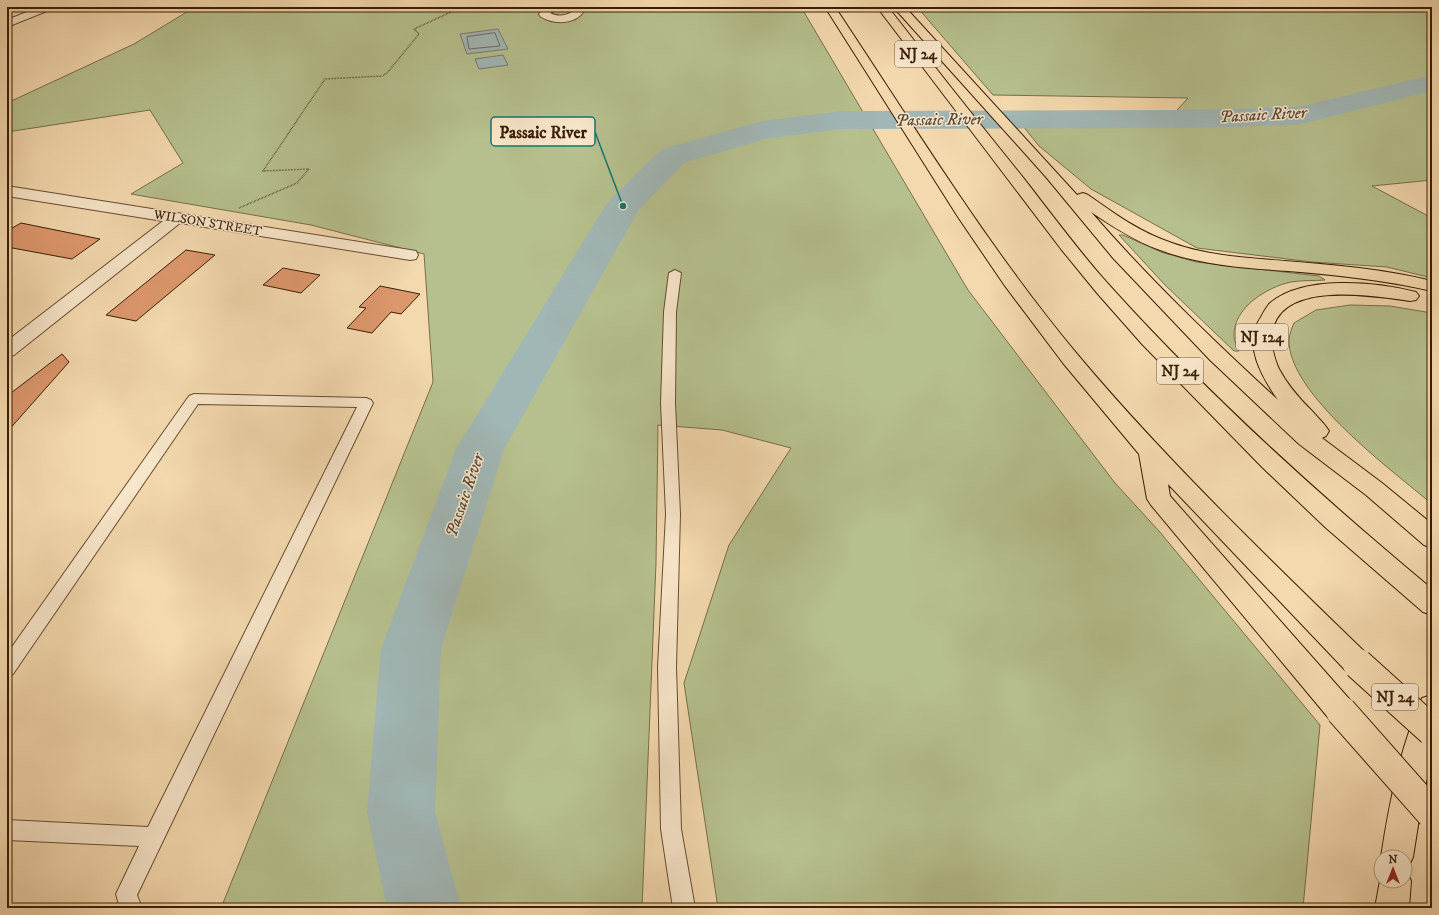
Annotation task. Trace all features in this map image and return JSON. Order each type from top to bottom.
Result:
[{"type":"main road","name":"NJ 24","points":[[830,7],[913,136],[1011,282],[1070,358],[1150,452],[1264,570],[1358,664],[1432,731]]},
{"type":"main road","name":"NJ 24","points":[[882,7],[1103,289],[1155,345],[1276,467],[1333,520],[1432,604]]},
{"type":"main road","points":[[899,7],[1009,130],[1051,174],[1119,254],[1218,355],[1307,438],[1374,489]]},
{"type":"main road","points":[[1051,174],[1116,223],[1144,239],[1166,247],[1215,258],[1380,276],[1432,286]]},
{"type":"main road","name":"NJ 124","points":[[1432,301],[1413,296],[1371,290],[1340,289],[1316,291],[1305,293],[1280,305],[1272,313],[1263,329],[1263,351],[1268,368],[1284,393],[1307,420],[1374,489],[1432,538]]},
{"type":"main road","points":[[1150,452],[1159,499],[1341,711],[1432,814]]},
{"type":"main road","points":[[1398,849],[1401,824],[1416,756],[1432,708]]},
{"type":"main road","points":[[1392,908],[1394,889]]},
{"type":"street","points":[[7,24],[48,7]]},
{"type":"street","points":[[555,7],[546,10],[544,14],[555,19],[571,17],[578,12],[571,7]]},
{"type":"street","name":"WILSON STREET","points":[[7,192],[178,217],[410,255]]},
{"type":"street","points":[[7,351],[178,217]]},
{"type":"lane","points":[[675,273],[670,320],[668,403],[673,514],[667,667],[671,829],[684,908]]},
{"type":"lane","points":[[7,668],[194,399],[366,403],[126,894],[130,908]]},
{"type":"lane","points":[[7,830],[154,837]]},
{"type":"path","points":[[216,223],[228,214],[297,182],[305,175],[309,169],[263,171],[325,79],[382,76],[387,73],[418,34],[414,29],[462,7]]},
{"type":"path","points":[[517,7],[527,12]]},
{"type":"green space","points":[[195,7],[801,7],[968,290],[1115,483],[1159,531],[1320,725],[1303,908],[718,908],[684,683],[729,545],[791,448],[722,430],[658,425],[656,563],[642,908],[221,908],[433,382],[424,254],[311,225],[131,194],[183,163],[150,110],[7,132],[7,103],[134,44]]},
{"type":"green space","points":[[917,7],[1432,7],[1432,180],[1372,186],[1432,218],[1432,278],[1387,267],[1312,262],[1197,248],[1091,189],[1039,146],[1023,126],[1166,122],[1188,98],[993,95]]},
{"type":"green space","points":[[1119,235],[1123,235],[1161,252],[1196,262],[1319,276],[1325,280],[1291,282],[1272,289],[1253,300],[1239,316],[1235,326],[1234,338],[1239,351],[1234,351],[1165,285]]},
{"type":"green space","points":[[1350,305],[1390,306],[1432,313],[1432,504],[1369,452],[1346,430],[1305,384],[1293,361],[1289,340],[1294,323],[1316,310]]},
{"type":"water","points":[[498,29],[508,49],[467,54],[460,34]]},
{"type":"water","points":[[503,55],[508,65],[479,69],[475,59]]},
{"type":"building","points":[[21,223],[100,239],[72,259],[7,247],[7,231]]},
{"type":"building","points":[[186,250],[215,255],[136,321],[106,315]]},
{"type":"building","points":[[283,268],[320,275],[301,293],[263,285]]},
{"type":"building","points":[[380,286],[420,294],[401,314],[391,312],[372,333],[347,328],[366,308],[359,307]]},
{"type":"building","points":[[62,354],[69,362],[7,432],[7,396]]},
{"type":"waterway","name":"Passaic River","points":[[424,908],[401,812],[411,649],[480,449],[623,206],[673,156],[762,130],[841,120],[1186,119],[1298,116],[1432,83]]},
{"type":"place","name":"Passaic River","points":[[623,206]]}]
